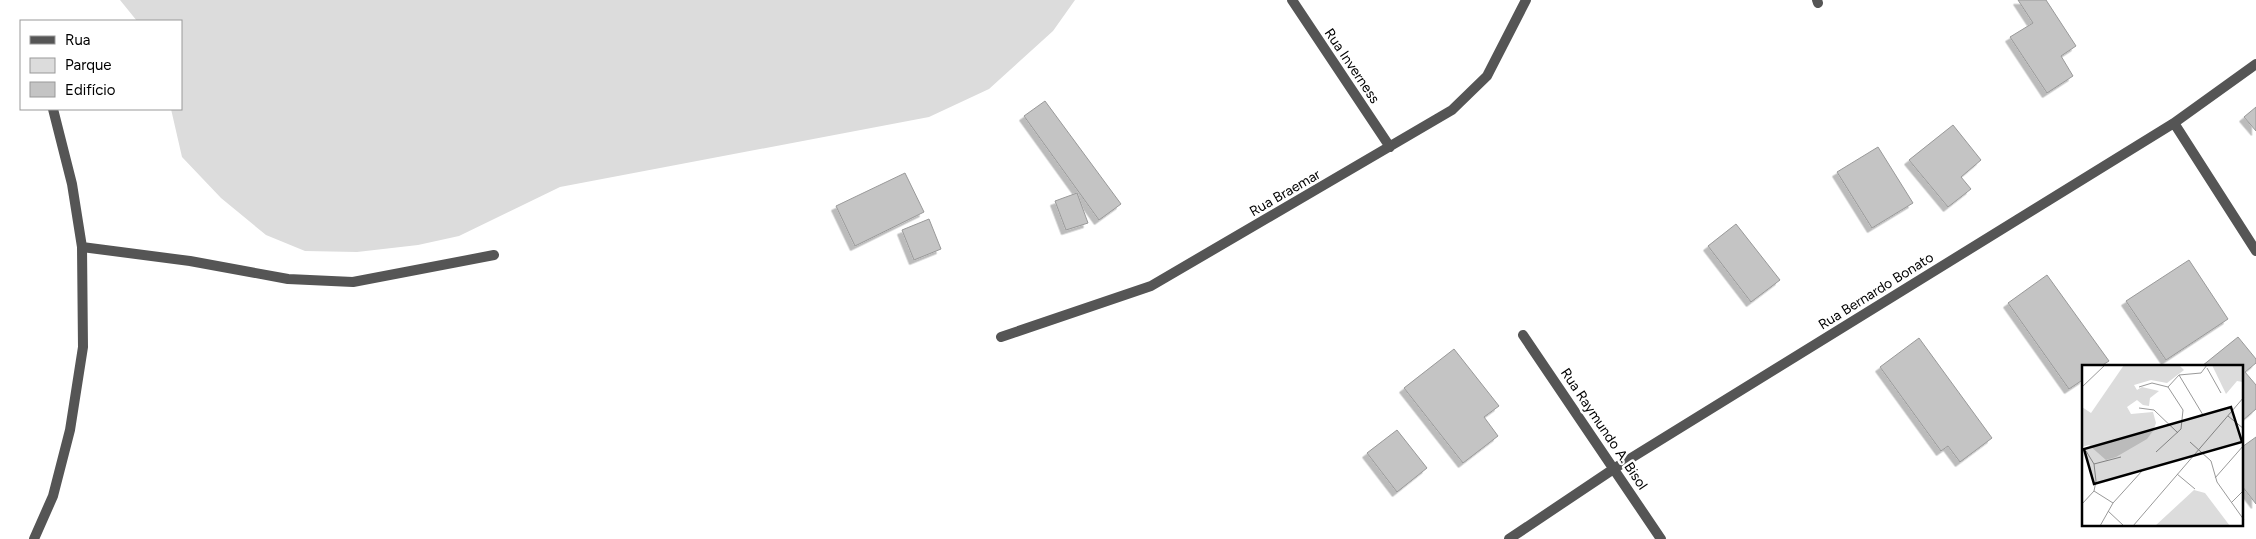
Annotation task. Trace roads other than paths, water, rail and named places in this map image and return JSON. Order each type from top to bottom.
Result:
[{"type":"street","name":"Rua Inverness","points":[[1292,0],[1390,147]]},
{"type":"street","name":"Rua Braemar","points":[[1001,338],[1151,286],[1452,110],[1487,76],[1526,0]]},
{"type":"street","name":"Rua Bernardo Bonato","points":[[1509,539],[1615,468],[2174,123],[2256,64]]},
{"type":"street","points":[[34,539],[53,496],[70,430],[83,347],[82,248],[72,184],[53,110]]},
{"type":"street","points":[[2174,123],[2256,251]]},
{"type":"street","points":[[82,248],[190,262],[288,279],[353,282],[494,255]]},
{"type":"street","name":"Rua Raymundo A. Bisol","points":[[1524,335],[1661,539]]}]
